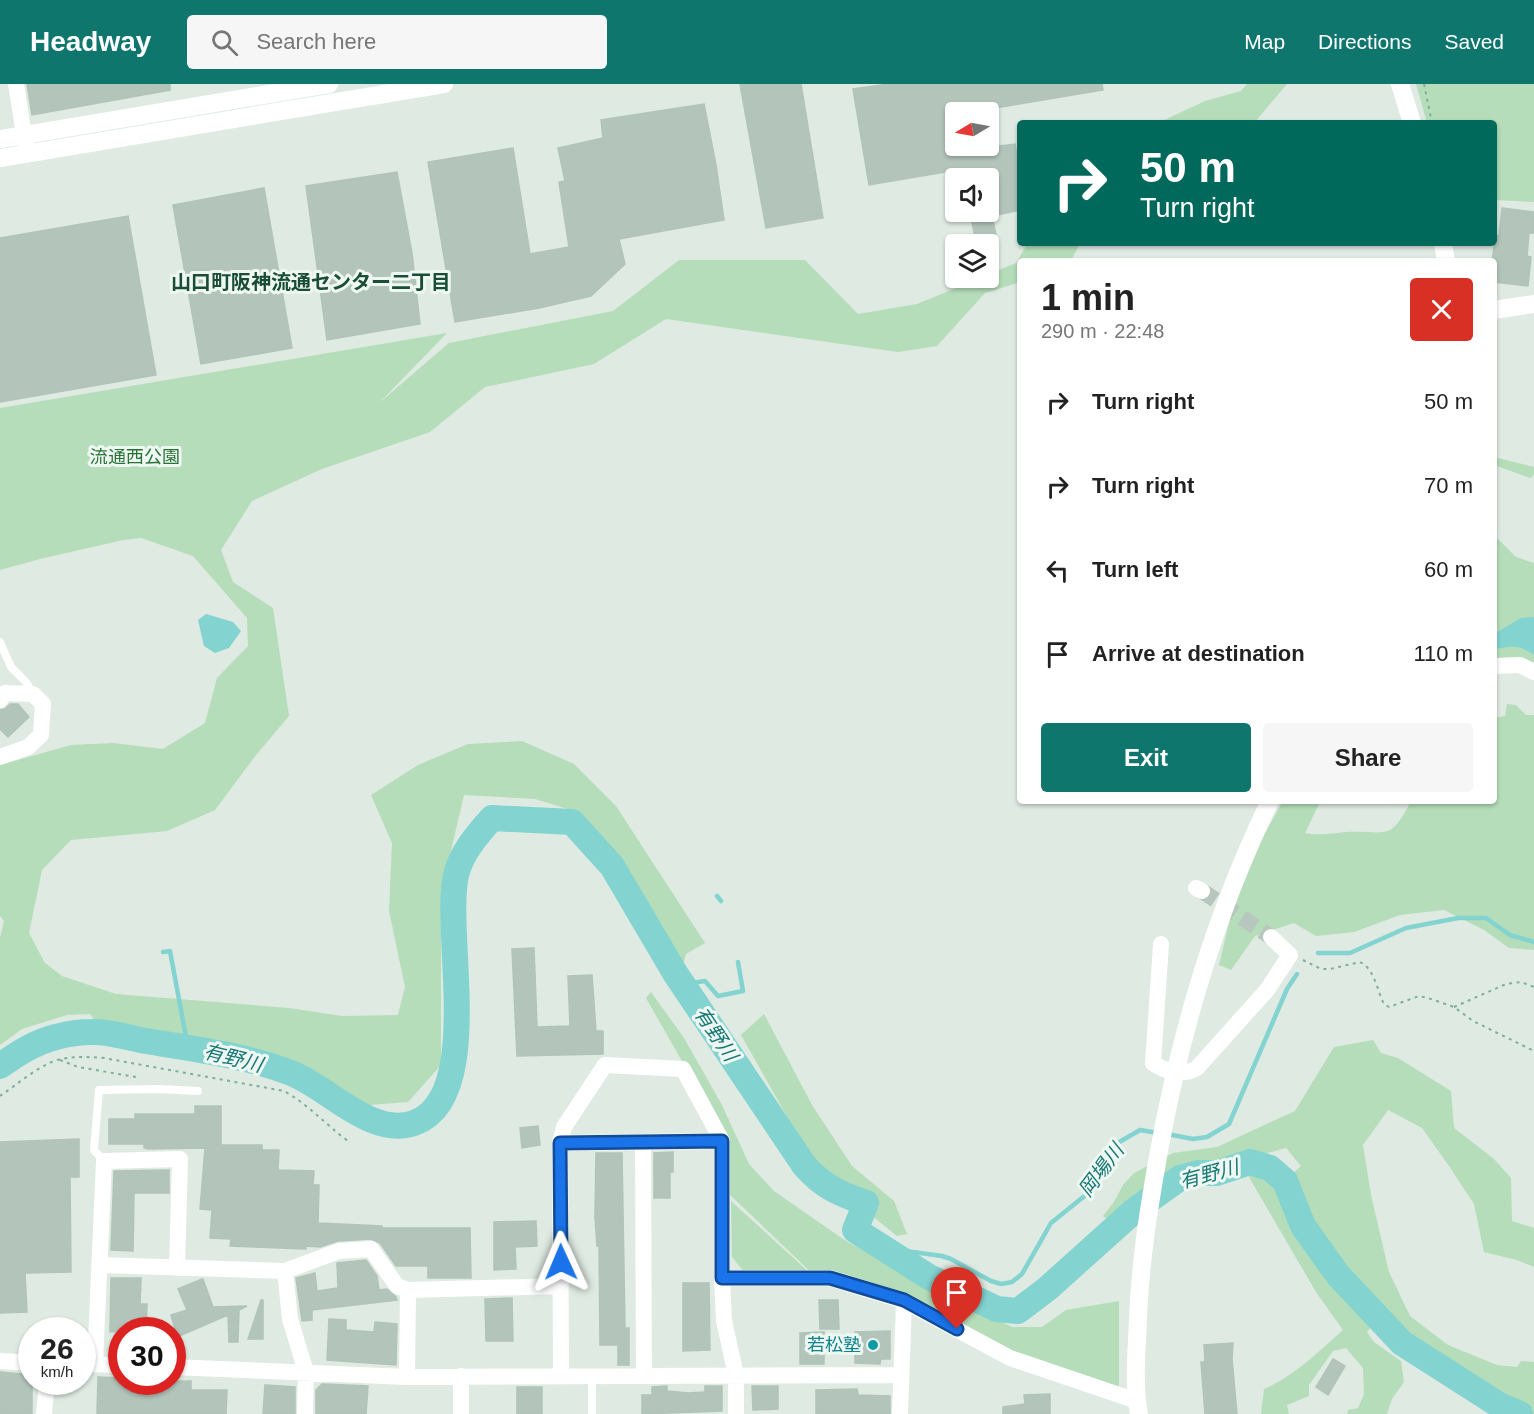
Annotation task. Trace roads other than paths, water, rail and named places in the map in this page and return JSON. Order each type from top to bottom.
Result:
[{"type":"street","points":[[16,84],[27,154]]},
{"type":"street","points":[[0,139],[328,84]]},
{"type":"street","points":[[0,158],[444,84]]},
{"type":"street","points":[[1400,84],[1411,120]]},
{"type":"street","points":[[1497,310],[1534,304]]},
{"type":"street","points":[[1497,666],[1520,665],[1534,672]]},
{"type":"street","points":[[0,700],[5,693],[33,694],[43,704],[41,735],[28,747],[0,758]]},
{"type":"street","points":[[722,1278],[830,1278],[904,1300],[1010,1358],[1137,1399],[1139,1294],[1143,1253],[1174,1072],[1227,895],[1269,804]]},
{"type":"street","points":[[1161,944],[1153,1063],[1174,1072],[1189,1073],[1197,1068],[1267,990],[1290,955],[1271,937]]},
{"type":"street","points":[[561,1376],[560,1143],[564,1127],[605,1065],[683,1069],[722,1141],[724,1321],[736,1376],[736,1414]]},
{"type":"street","points":[[560,1143],[722,1141]]},
{"type":"street","points":[[643,1142],[644,1376]]},
{"type":"street","points":[[94,1317],[100,1265],[104,1161],[180,1159],[177,1268]]},
{"type":"street","points":[[100,1265],[285,1271],[339,1251],[371,1249],[397,1286],[408,1290],[561,1286]]},
{"type":"street","points":[[285,1271],[290,1318],[306,1372],[304,1414]]},
{"type":"street","points":[[407,1377],[408,1290]]},
{"type":"street","points":[[900,1414],[904,1300]]},
{"type":"street","points":[[0,1361],[18,1362]]},
{"type":"street","points":[[186,1368],[407,1377],[901,1375]]},
{"type":"street","points":[[461,1376],[461,1414]]},
{"type":"street","points":[[44,1414],[45,1395]]},
{"type":"lane","points":[[0,642],[10,667],[26,682],[33,694]]},
{"type":"lane","points":[[104,1161],[94,1150],[99,1090],[198,1091]]},
{"type":"lane","points":[[592,1376],[592,1414]]},
{"type":"water","points":[[206,614],[233,622],[241,631],[229,648],[215,653],[204,646],[198,620]]},
{"type":"water","points":[[1534,617],[1534,655],[1515,647],[1497,648],[1497,632],[1521,618]]},
{"type":"waterway","name":"有野川","points":[[0,1066],[26,1049],[48,1039],[79,1033],[105,1033],[219,1053],[274,1067],[305,1080],[366,1117],[398,1126],[414,1123],[436,1108],[449,1082],[455,1049],[457,1011],[453,901],[456,875],[462,859],[475,838],[492,818],[572,822],[612,866],[675,973],[804,1165],[818,1179],[832,1188],[866,1203],[855,1230],[929,1277],[997,1309],[1018,1311],[1047,1289],[1135,1210],[1180,1178],[1198,1173],[1217,1173],[1250,1162],[1270,1168],[1285,1181],[1303,1226],[1338,1275],[1402,1343],[1499,1405],[1520,1414]]},
{"type":"waterway","points":[[717,896],[721,901]]},
{"type":"waterway","name":"岡場川","points":[[1318,953],[1350,953],[1406,928],[1458,918],[1486,918],[1510,935],[1534,942]]},
{"type":"waterway","points":[[163,952],[170,951],[188,1048]]},
{"type":"waterway","points":[[686,988],[692,983],[705,981],[718,996],[743,991],[738,962]]},
{"type":"waterway","name":"岡場川","points":[[1167,1134],[1193,1139],[1207,1137],[1229,1124],[1287,989],[1297,974]]},
{"type":"waterway","name":"岡場川","points":[[884,1248],[942,1256],[991,1281],[1001,1284],[1012,1282],[1022,1274],[1051,1223],[1087,1194],[1116,1144],[1140,1130],[1158,1133]]},
{"type":"tunnel","points":[[1202,891],[1271,937]]},
{"type":"place","name":"若松塾","points":[[873,1345]]},
{"type":"district","name":"山口町阪神流通センター二丁目","points":[[311,282]]},
{"type":"park label","name":"流通西公園","points":[[135,457]]}]
